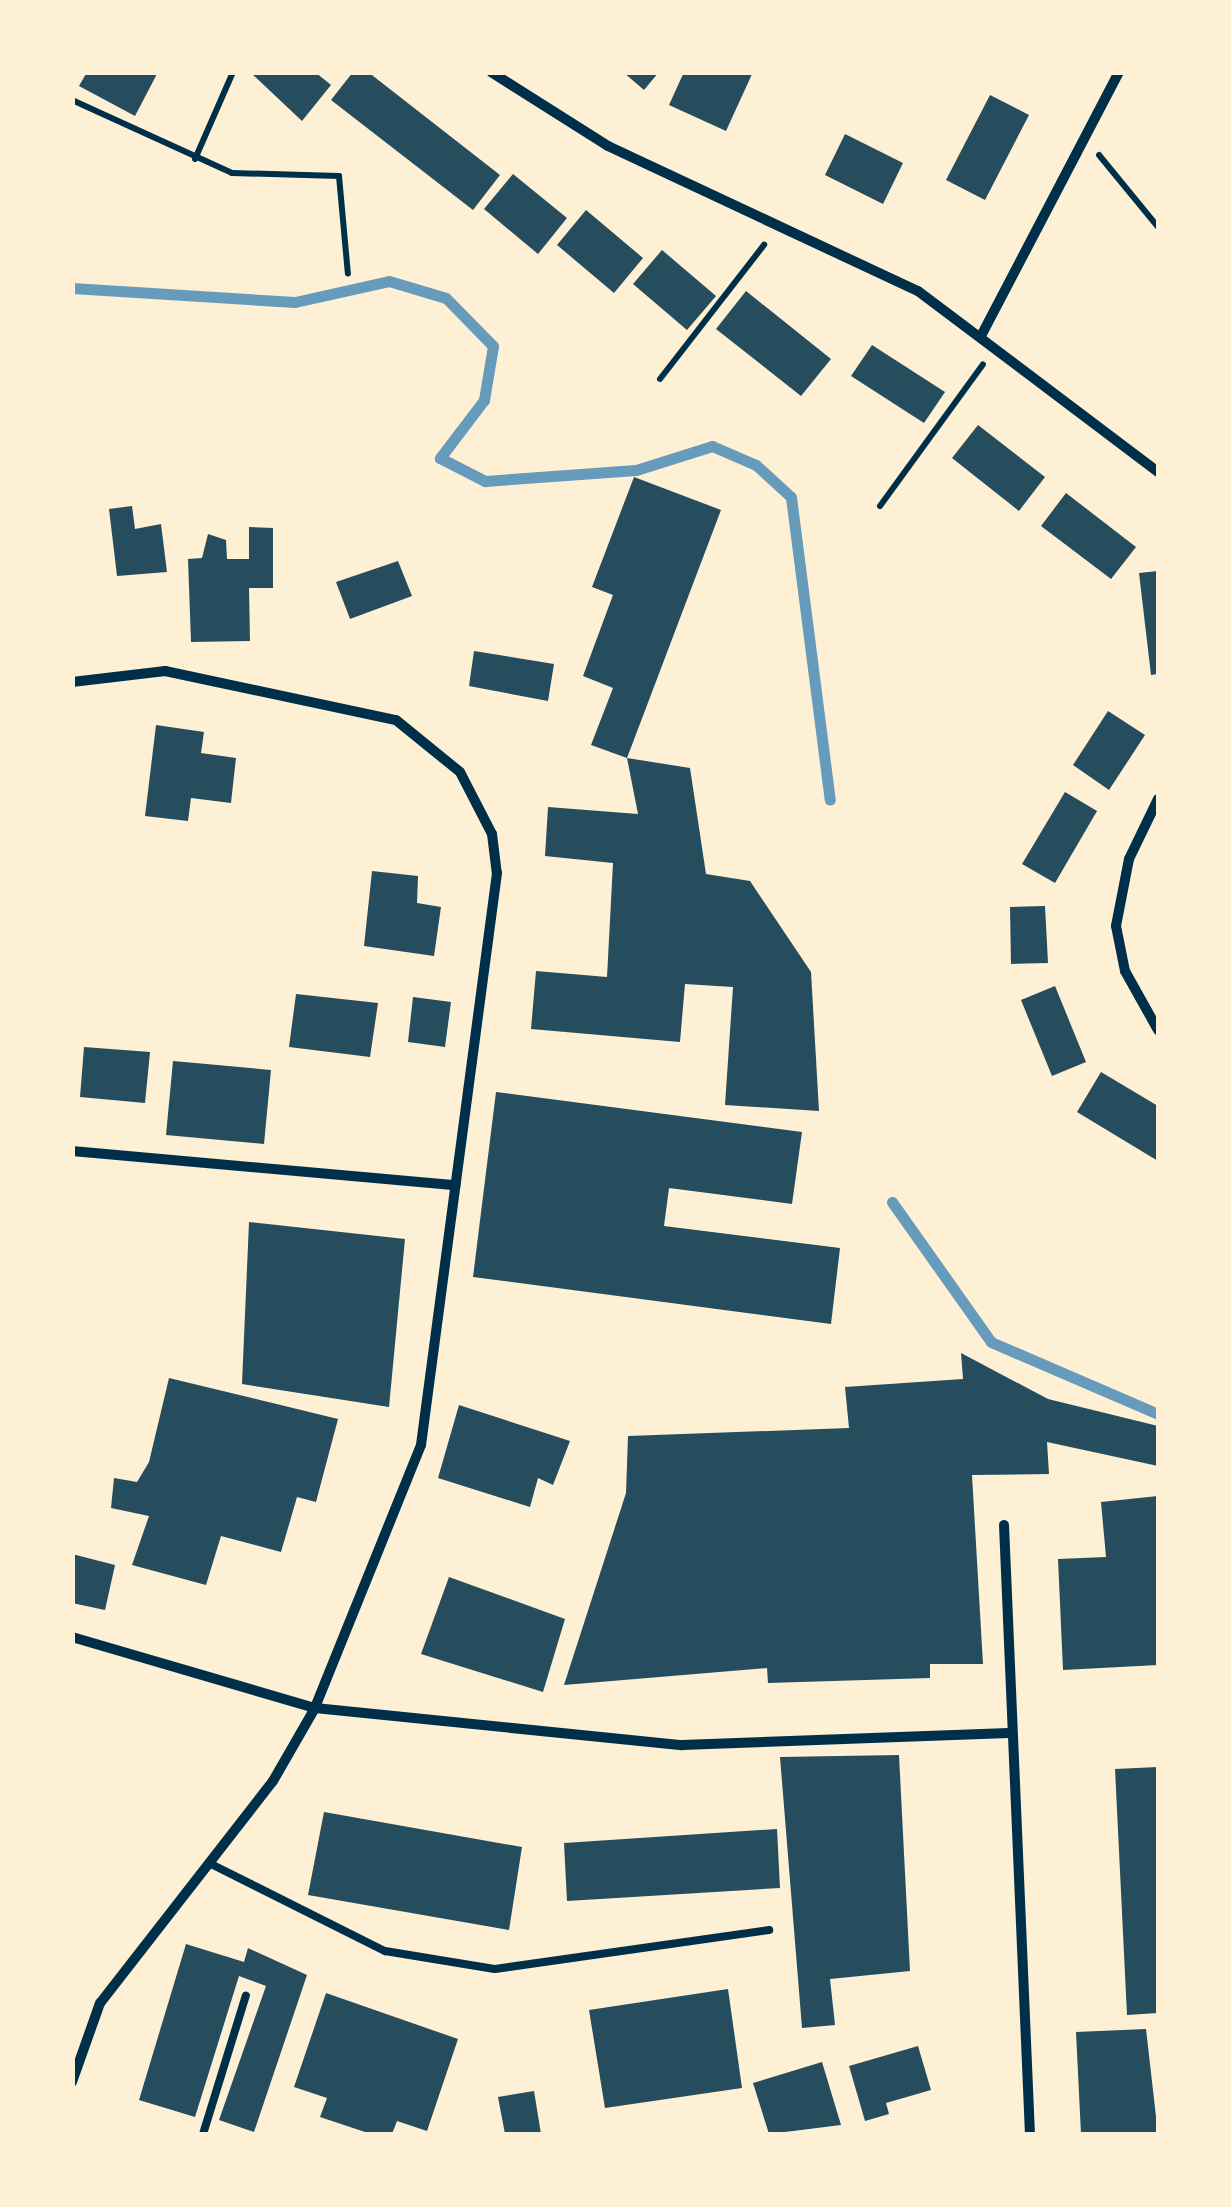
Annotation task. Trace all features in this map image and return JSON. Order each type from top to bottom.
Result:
[{"type":"street","points":[[491,72],[608,146],[852,254],[981,336],[1158,472]]},
{"type":"street","points":[[981,336],[1119,72]]},
{"type":"street","points":[[72,682],[165,670],[396,720],[460,772],[495,854],[495,917],[421,1445],[315,1708],[208,1863],[100,2003],[72,2082]]},
{"type":"street","points":[[1158,799],[1129,859],[1116,926],[1125,971],[1158,1030]]},
{"type":"street","points":[[72,1150],[455,1185]]},
{"type":"street","points":[[1004,1525],[1009,1733],[1030,2134]]},
{"type":"street","points":[[72,1638],[315,1708],[682,1745],[1009,1733]]},
{"type":"lane","points":[[208,1863],[385,1951],[494,1969],[769,1930]]},
{"type":"lane","points":[[204,2134],[246,1995]]},
{"type":"path","points":[[194,159],[233,72]]},
{"type":"path","points":[[72,100],[232,174],[339,176],[348,274]]},
{"type":"path","points":[[1084,140],[1158,227]]},
{"type":"path","points":[[660,380],[780,224]]},
{"type":"path","points":[[880,506],[996,347]]},
{"type":"building","points":[[87,72],[158,72],[135,116],[79,86]]},
{"type":"building","points":[[250,72],[315,72],[331,85],[302,121]]},
{"type":"building","points":[[353,72],[368,72],[500,175],[473,210],[331,100]]},
{"type":"building","points":[[623,72],[659,72],[644,90]]},
{"type":"building","points":[[684,72],[753,72],[726,131],[669,105]]},
{"type":"building","points":[[990,95],[1029,115],[985,200],[946,180]]},
{"type":"building","points":[[845,134],[903,163],[883,204],[825,175]]},
{"type":"building","points":[[513,174],[567,218],[538,254],[484,209]]},
{"type":"building","points":[[586,210],[643,258],[614,293],[557,245]]},
{"type":"building","points":[[662,250],[716,296],[687,330],[633,284]]},
{"type":"building","points":[[746,291],[831,359],[801,396],[716,329]]},
{"type":"building","points":[[872,345],[945,392],[924,423],[851,376]]},
{"type":"building","points":[[978,425],[1045,477],[1019,511],[952,458]]},
{"type":"building","points":[[634,477],[721,510],[627,758],[591,745],[613,688],[583,676],[613,595],[592,587]]},
{"type":"building","points":[[1066,493],[1136,547],[1111,579],[1041,526]]},
{"type":"building","points":[[132,506],[135,529],[161,524],[167,572],[117,576],[109,509]]},
{"type":"building","points":[[249,527],[273,528],[273,588],[249,588],[250,641],[191,642],[188,559],[202,558],[208,534],[226,540],[227,559],[249,559]]},
{"type":"building","points":[[398,561],[412,596],[350,619],[336,582]]},
{"type":"building","points":[[1158,571],[1158,674],[1151,675],[1139,573]]},
{"type":"building","points":[[474,651],[554,664],[548,701],[469,686]]},
{"type":"building","points":[[1108,711],[1145,735],[1109,790],[1073,765]]},
{"type":"building","points":[[156,725],[204,732],[201,753],[236,758],[231,803],[191,798],[188,821],[145,816]]},
{"type":"building","points":[[627,758],[690,768],[706,874],[750,881],[811,972],[819,1111],[725,1105],[733,987],[685,984],[680,1042],[531,1029],[536,971],[607,977],[613,863],[545,856],[548,807],[638,814]]},
{"type":"building","points":[[1065,792],[1097,811],[1055,883],[1022,864]]},
{"type":"building","points":[[372,871],[418,876],[417,903],[441,907],[434,956],[364,946]]},
{"type":"building","points":[[1045,906],[1048,963],[1011,964],[1010,907]]},
{"type":"building","points":[[1055,986],[1086,1062],[1052,1076],[1021,1000]]},
{"type":"building","points":[[296,994],[378,1003],[370,1057],[289,1047]]},
{"type":"building","points":[[413,997],[451,1002],[445,1047],[408,1042]]},
{"type":"building","points":[[84,1047],[150,1052],[145,1103],[80,1097]]},
{"type":"building","points":[[173,1061],[271,1070],[264,1144],[166,1135]]},
{"type":"building","points":[[1101,1072],[1158,1106],[1158,1161],[1077,1112]]},
{"type":"building","points":[[496,1092],[802,1132],[792,1204],[669,1188],[664,1226],[840,1248],[831,1324],[473,1277]]},
{"type":"building","points":[[249,1222],[405,1239],[389,1407],[242,1384]]},
{"type":"building","points":[[961,1353],[1048,1399],[1158,1426],[1158,1466],[1047,1442],[1049,1474],[972,1475],[983,1664],[930,1664],[930,1678],[768,1683],[767,1668],[564,1685],[626,1493],[628,1436],[849,1428],[845,1387],[963,1379]]},
{"type":"building","points":[[169,1378],[338,1419],[316,1502],[297,1497],[281,1552],[221,1536],[206,1585],[132,1565],[149,1516],[111,1508],[114,1478],[137,1482],[149,1462]]},
{"type":"building","points":[[459,1405],[570,1441],[553,1485],[538,1478],[530,1507],[438,1478]]},
{"type":"building","points":[[1158,1496],[1158,1665],[1063,1670],[1058,1559],[1106,1557],[1101,1502]]},
{"type":"building","points":[[72,1554],[115,1565],[105,1610],[72,1603]]},
{"type":"building","points":[[449,1577],[565,1619],[543,1692],[421,1654]]},
{"type":"building","points":[[899,1755],[910,1971],[830,1979],[835,2025],[802,2028],[780,1757]]},
{"type":"building","points":[[1158,1767],[1158,2013],[1127,2015],[1115,1769]]},
{"type":"building","points":[[324,1812],[522,1847],[509,1930],[308,1895]]},
{"type":"building","points":[[777,1829],[780,1888],[567,1901],[564,1843]]},
{"type":"building","points":[[186,1944],[244,1962],[248,1948],[307,1975],[254,2132],[219,2120],[266,1986],[239,1976],[195,2117],[139,2100]]},
{"type":"building","points":[[728,1989],[742,2088],[605,2108],[589,2010]]},
{"type":"building","points":[[326,1993],[458,2039],[427,2131],[397,2121],[392,2134],[371,2134],[320,2117],[327,2098],[294,2087]]},
{"type":"building","points":[[1146,2029],[1158,2134],[1081,2134],[1076,2032]]},
{"type":"building","points":[[918,2046],[931,2090],[886,2103],[889,2114],[865,2121],[849,2066]]},
{"type":"building","points":[[822,2062],[841,2125],[769,2134],[753,2083]]},
{"type":"building","points":[[534,2091],[541,2134],[505,2134],[498,2097]]},
{"type":"waterway","points":[[72,288],[295,302],[389,281],[446,298],[493,346],[484,400],[440,458],[485,481],[636,470],[712,446],[756,465],[791,497],[830,800]]},
{"type":"waterway","points":[[892,1202],[991,1342],[1158,1414]]}]
